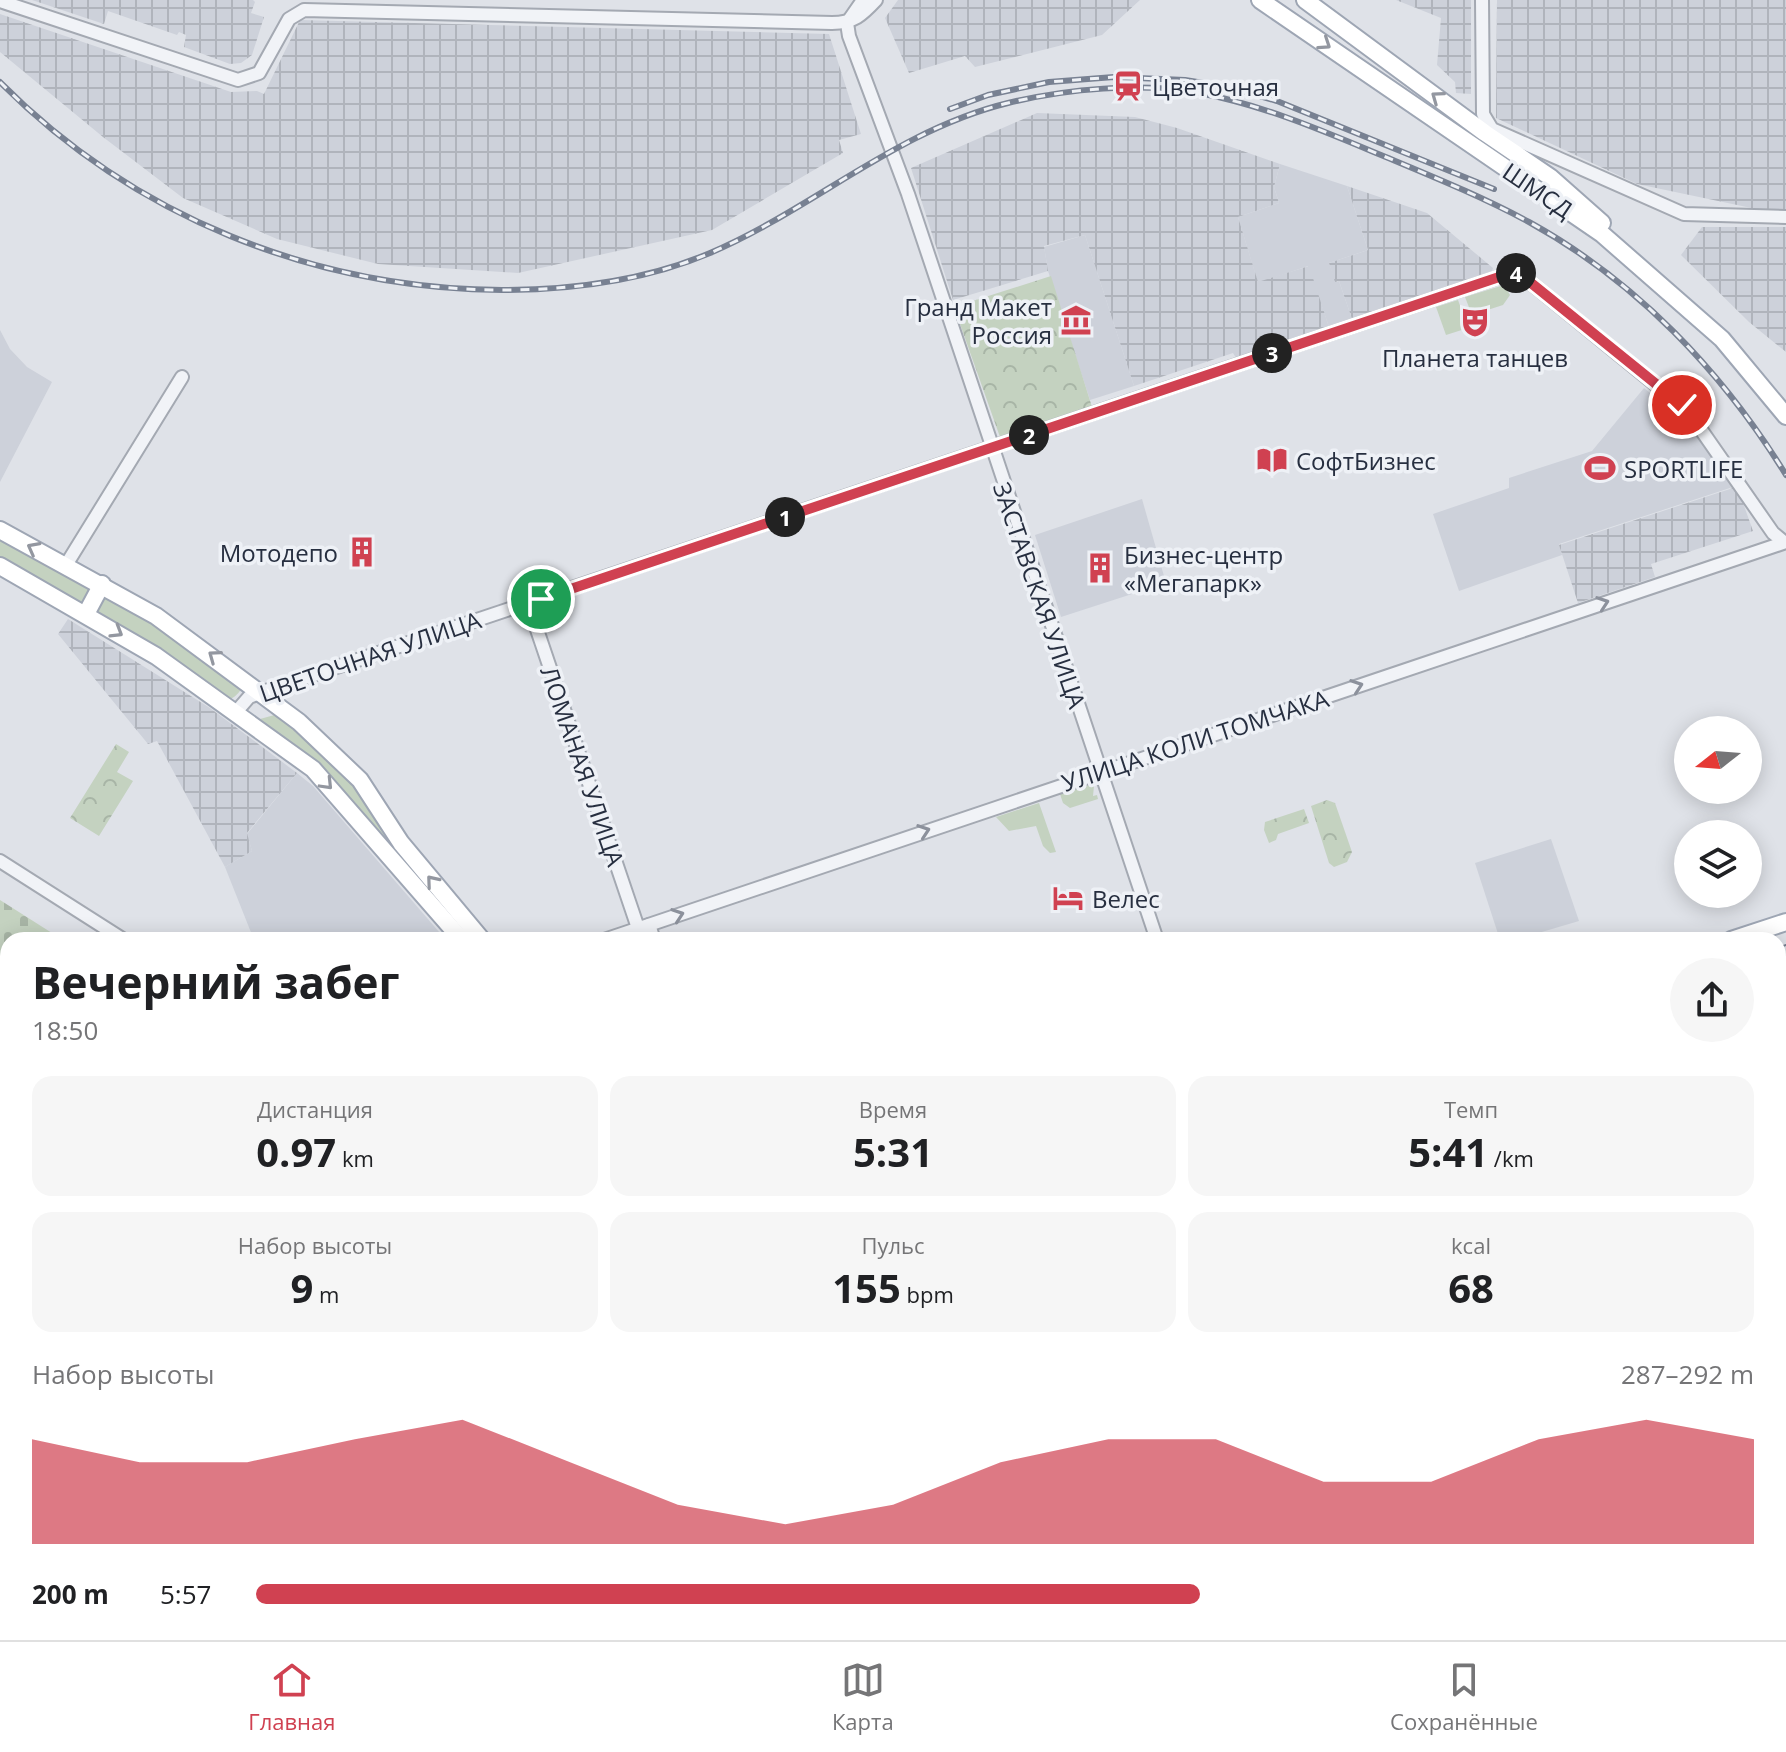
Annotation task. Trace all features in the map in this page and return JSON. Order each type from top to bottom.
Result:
[{"type":"main road","name":"ШМСД","points":[[1260,0],[1602,234],[1722,339],[1786,416]]},
{"type":"main road","name":"ШМСД","points":[[1305,0],[1550,177],[1724,334],[1786,409]]},
{"type":"main road","points":[[0,530],[169,624],[262,693],[330,749],[360,780],[401,843],[475,932]]},
{"type":"main road","points":[[0,566],[156,656],[313,769],[455,932]]},
{"type":"main road","points":[[86,614],[102,584]]},
{"type":"main road","points":[[1755,932],[1786,922]]},
{"type":"street","points":[[847,23],[863,0]]},
{"type":"street","points":[[0,1],[238,80],[259,73],[289,19],[304,10],[847,23],[861,17],[876,0]]},
{"type":"street","points":[[1482,0],[1484,120],[1497,132],[1684,214],[1786,217]]},
{"type":"street","name":"ЗАСТАВСКАЯ УЛИЦА","points":[[847,23],[866,86],[897,163],[1154,932]]},
{"type":"street","name":"ЦВЕТОЧНАЯ УЛИЦА","points":[[236,712],[249,697],[1511,273],[1520,274],[1688,411],[1773,533],[1785,542]]},
{"type":"street","points":[[66,565],[182,377]]},
{"type":"street","name":"УЛИЦА КОЛИ ТОМЧАКА","points":[[628,932],[1785,542]]},
{"type":"street","name":"ЛОМАНАЯ УЛИЦА","points":[[528,603],[647,932]]},
{"type":"street","points":[[0,861],[111,932]]},
{"type":"shaded area","points":[[32,0],[253,0],[251,13],[264,17],[252,55],[241,63],[230,64],[184,47],[186,35],[179,32],[177,35],[108,11],[104,24]]},
{"type":"shaded area","points":[[898,0],[1140,0],[1102,35],[975,67],[965,56],[909,73],[885,18]]},
{"type":"shaded area","points":[[1396,0],[1471,0],[1471,94],[1456,93],[1455,82],[1437,65],[1441,18]]},
{"type":"shaded area","points":[[1497,0],[1786,0],[1786,210],[1761,210],[1637,184],[1496,118]]},
{"type":"shaded area","points":[[0,14],[231,92],[257,91],[264,94],[300,20],[829,34],[861,134],[839,140],[843,153],[712,230],[518,273],[378,264],[277,239],[183,198],[0,52]]},
{"type":"shaded area","points":[[1037,113],[1135,117],[1177,128],[1280,164],[1274,187],[1279,203],[1238,217],[1258,282],[1309,266],[1329,327],[1236,358],[1233,353],[1134,386],[1085,235],[1044,246],[1048,271],[953,300],[911,168]]},
{"type":"shaded area","points":[[1280,164],[1347,186],[1368,250],[1329,263],[1336,282],[1339,281],[1352,319],[1329,327],[1308,266],[1258,283],[1238,217],[1279,203],[1274,187]]},
{"type":"shaded area","points":[[1347,186],[1427,213],[1493,268],[1492,271],[1352,319],[1339,281],[1335,282],[1329,263],[1368,250]]},
{"type":"shaded area","points":[[1702,227],[1786,227],[1786,352],[1749,322],[1681,255]]},
{"type":"shaded area","points":[[1085,235],[1134,386],[1090,400],[1048,271],[1044,247]]},
{"type":"shaded area","points":[[0,330],[10,349],[27,367],[52,382],[0,482]]},
{"type":"shaded area","points":[[1644,388],[1687,423],[1733,487],[1559,544],[1562,555],[1459,591],[1433,514],[1509,488],[1509,478],[1592,451]]},
{"type":"shaded area","points":[[1733,488],[1742,500],[1753,531],[1651,564],[1655,577],[1578,603],[1559,545]]},
{"type":"shaded area","name":"Бизнес-центр «Мегапарк»","points":[[1142,499],[1166,583],[1061,617],[1035,535]]},
{"type":"shaded area","points":[[68,619],[210,708],[297,773],[247,833],[252,851],[225,867],[157,741],[148,744],[58,634]]},
{"type":"shaded area","points":[[297,773],[313,786],[439,932],[251,932],[225,867],[252,851],[247,834]]},
{"type":"shaded area","points":[[1551,839],[1579,921],[1542,932],[1497,932],[1475,863]]},
{"type":"green space","points":[[1051,276],[1092,407],[1000,437],[954,307]]},
{"type":"green space","points":[[1504,285],[1510,295],[1503,305],[1472,315],[1465,297]]},
{"type":"green space","points":[[1458,300],[1468,328],[1446,335],[1436,307]]},
{"type":"green space","points":[[0,537],[91,588],[83,603],[0,557]]},
{"type":"green space","points":[[104,596],[148,619],[242,687],[240,691],[228,699],[161,650],[99,612],[97,608]]},
{"type":"green space","points":[[278,714],[355,785],[389,840],[466,932],[318,764],[260,719]]},
{"type":"green space","points":[[116,744],[129,752],[117,772],[133,781],[99,836],[70,818]]},
{"type":"green space","points":[[1094,786],[1093,796],[1097,795],[1098,799],[1070,808],[1063,803],[1060,794]]},
{"type":"green space","points":[[1327,800],[1335,803],[1352,852],[1347,862],[1334,867],[1329,863],[1311,806]]},
{"type":"green space","points":[[1039,803],[1056,852],[1050,853],[1043,846],[1036,826],[1009,831],[996,817]]},
{"type":"green space","points":[[1304,809],[1309,823],[1278,834],[1276,840],[1269,843],[1264,830],[1265,822]]},
{"type":"green space","points":[[0,900],[50,932],[0,932]]},
{"type":"railway","points":[[950,109],[988,95],[1049,82],[1114,77],[1185,80],[1228,87],[1277,101],[1494,189]]},
{"type":"railway","points":[[0,82],[52,129],[108,171],[167,206],[230,236],[295,259],[363,276],[432,286],[502,290],[582,286],[634,277],[685,263],[748,235],[929,132],[968,115],[1008,103],[1054,94],[1128,88],[1176,90],[1223,98],[1292,119],[1437,179],[1529,222],[1568,246],[1605,272],[1674,332],[1734,400],[1786,475]]},
{"type":"place","name":"Цветочная","points":[[1128,86]]},
{"type":"place","name":"Гранд Макет Россия","points":[[1076,320]]},
{"type":"place","name":"Планета танцев","points":[[1475,322]]},
{"type":"place","name":"СофтБизнес","points":[[1272,460]]},
{"type":"place","name":"SPORTLIFE","points":[[1600,468]]},
{"type":"place","name":"Мотодепо","points":[[362,552]]},
{"type":"place","name":"Бизнес-центр «Мегапарк»","points":[[1100,568]]},
{"type":"place","name":"Велес","points":[[1068,898]]},
{"type":"route","points":[[541,599],[1516,272],[1682,405]]}]
